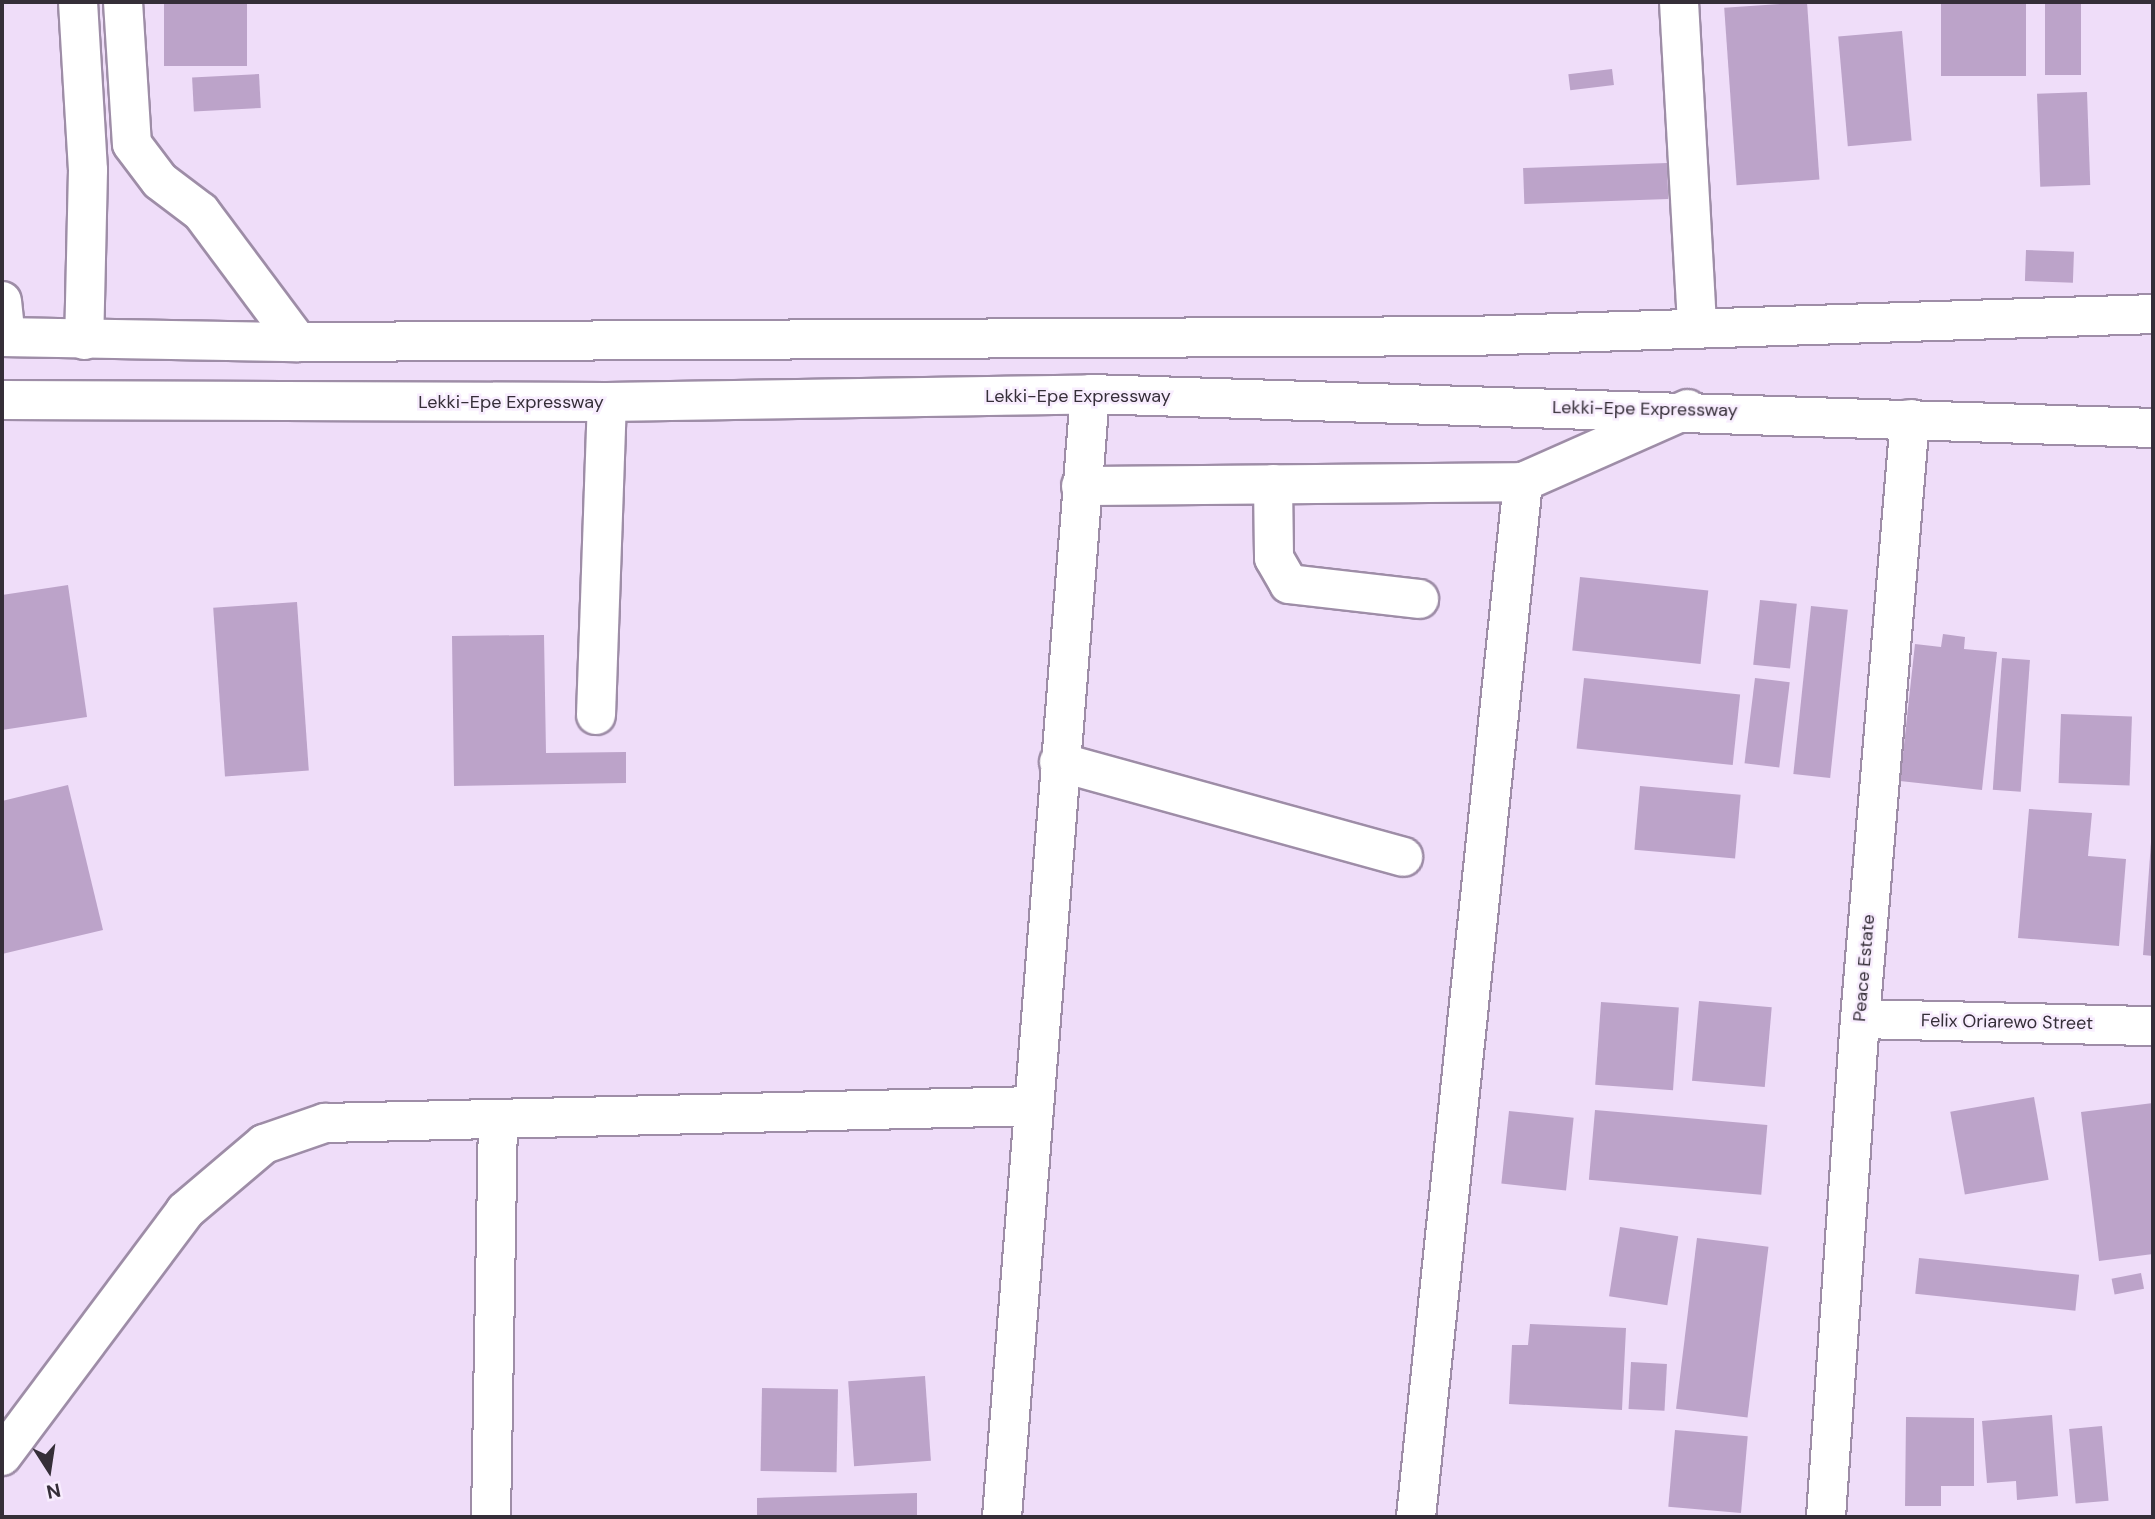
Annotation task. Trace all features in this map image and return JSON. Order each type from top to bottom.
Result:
[{"type":"main road","points":[[78,2],[88,170],[84,340]]},
{"type":"main road","points":[[123,2],[132,144],[160,181],[201,212],[298,342]]},
{"type":"main road","points":[[1679,2],[1697,327]]},
{"type":"main road","points":[[3,325],[84,340],[298,342],[1470,336],[2153,314]]},
{"type":"main road","points":[[1002,1517],[1059,762],[1090,394]]},
{"type":"main road","name":"Lekki-Epe Expressway","points":[[2,400],[607,402],[1090,394],[1688,409],[2153,428]]},
{"type":"main road","points":[[596,715],[607,402]]},
{"type":"main road","points":[[1081,486],[1523,482],[1688,409]]},
{"type":"main road","name":"Peace Estate","points":[[1826,1517],[1860,1019],[1910,419]]},
{"type":"main road","points":[[1416,1517],[1523,482]]},
{"type":"main road","points":[[1273,484],[1274,558],[1289,584],[1419,599]]},
{"type":"main road","points":[[1059,762],[1403,857]]},
{"type":"main road","name":"Felix Oriarewo Street","points":[[1860,1019],[2153,1026]]},
{"type":"main road","points":[[2,1456],[185,1211],[264,1144],[325,1123],[1034,1105]]},
{"type":"main road","points":[[491,1517],[498,1119]]},
{"type":"building","points":[[164,2],[247,2],[247,66],[164,66]]},
{"type":"building","points":[[1807,2],[1819,180],[1737,185],[1724,8]]},
{"type":"building","points":[[1941,2],[2026,2],[2026,76],[1941,76]]},
{"type":"building","points":[[2045,2],[2081,2],[2081,75],[2045,75]]},
{"type":"building","points":[[1902,31],[1912,141],[1848,146],[1838,37]]},
{"type":"building","points":[[1612,69],[1614,85],[1570,90],[1568,74]]},
{"type":"building","points":[[259,74],[261,108],[194,111],[192,78]]},
{"type":"building","points":[[2087,92],[2090,185],[2040,187],[2037,94]]},
{"type":"building","points":[[1667,163],[1668,199],[1524,204],[1523,168]]},
{"type":"building","points":[[2026,250],[2074,252],[2073,283],[2025,281]]},
{"type":"building","points":[[1580,577],[1708,590],[1701,664],[1572,651]]},
{"type":"building","points":[[68,585],[87,717],[2,730],[2,595]]},
{"type":"building","points":[[1760,600],[1797,604],[1790,669],[1753,665]]},
{"type":"building","points":[[297,602],[309,771],[225,776],[213,608]]},
{"type":"building","points":[[1811,606],[1848,610],[1830,778],[1793,774]]},
{"type":"building","points":[[1943,634],[1965,637],[1964,649],[1997,652],[1982,790],[1900,781],[1915,644],[1941,647]]},
{"type":"building","points":[[544,635],[546,753],[626,752],[626,783],[454,786],[452,636]]},
{"type":"building","points":[[2002,658],[2030,660],[2021,792],[1993,790]]},
{"type":"building","points":[[1584,678],[1740,694],[1733,765],[1577,749]]},
{"type":"building","points":[[1755,678],[1790,682],[1779,768],[1745,763]]},
{"type":"building","points":[[2061,714],[2132,716],[2130,785],[2059,783]]},
{"type":"building","points":[[68,785],[103,930],[2,954],[2,801]]},
{"type":"building","points":[[1640,786],[1741,795],[1735,859],[1634,850]]},
{"type":"building","points":[[2029,809],[2092,813],[2088,856],[2126,859],[2119,946],[2018,938]]},
{"type":"building","points":[[2151,842],[2153,956],[2143,955]]},
{"type":"building","points":[[1699,1001],[1772,1007],[1765,1087],[1692,1081]]},
{"type":"building","points":[[1601,1002],[1679,1007],[1673,1090],[1595,1085]]},
{"type":"building","points":[[2034,1097],[2049,1180],[1965,1194],[1950,1112]]},
{"type":"building","points":[[2153,1103],[2153,1254],[2099,1261],[2081,1112]]},
{"type":"building","points":[[1595,1110],[1767,1125],[1761,1195],[1589,1180]]},
{"type":"building","points":[[1509,1111],[1574,1118],[1566,1190],[1501,1184]]},
{"type":"building","points":[[1620,1227],[1678,1236],[1667,1305],[1609,1296]]},
{"type":"building","points":[[1697,1238],[1768,1247],[1748,1417],[1676,1409]]},
{"type":"building","points":[[1919,1258],[2079,1275],[2075,1311],[1915,1294]]},
{"type":"building","points":[[2141,1273],[2144,1289],[2115,1294],[2112,1279]]},
{"type":"building","points":[[1530,1324],[1626,1328],[1622,1410],[1509,1404],[1512,1345],[1528,1345]]},
{"type":"building","points":[[1631,1362],[1667,1364],[1664,1411],[1629,1409]]},
{"type":"building","points":[[925,1376],[931,1461],[854,1466],[848,1381]]},
{"type":"building","points":[[762,1388],[838,1389],[837,1472],[761,1471]]},
{"type":"building","points":[[2052,1415],[2058,1496],[2017,1500],[2016,1481],[1987,1483],[1982,1421]]},
{"type":"building","points":[[1906,1417],[1974,1418],[1974,1486],[1941,1486],[1941,1506],[1905,1506]]},
{"type":"building","points":[[2102,1426],[2109,1501],[2076,1504],[2069,1429]]},
{"type":"building","points":[[1675,1430],[1748,1436],[1741,1513],[1668,1507]]},
{"type":"building","points":[[917,1493],[917,1517],[757,1517],[757,1498]]}]
